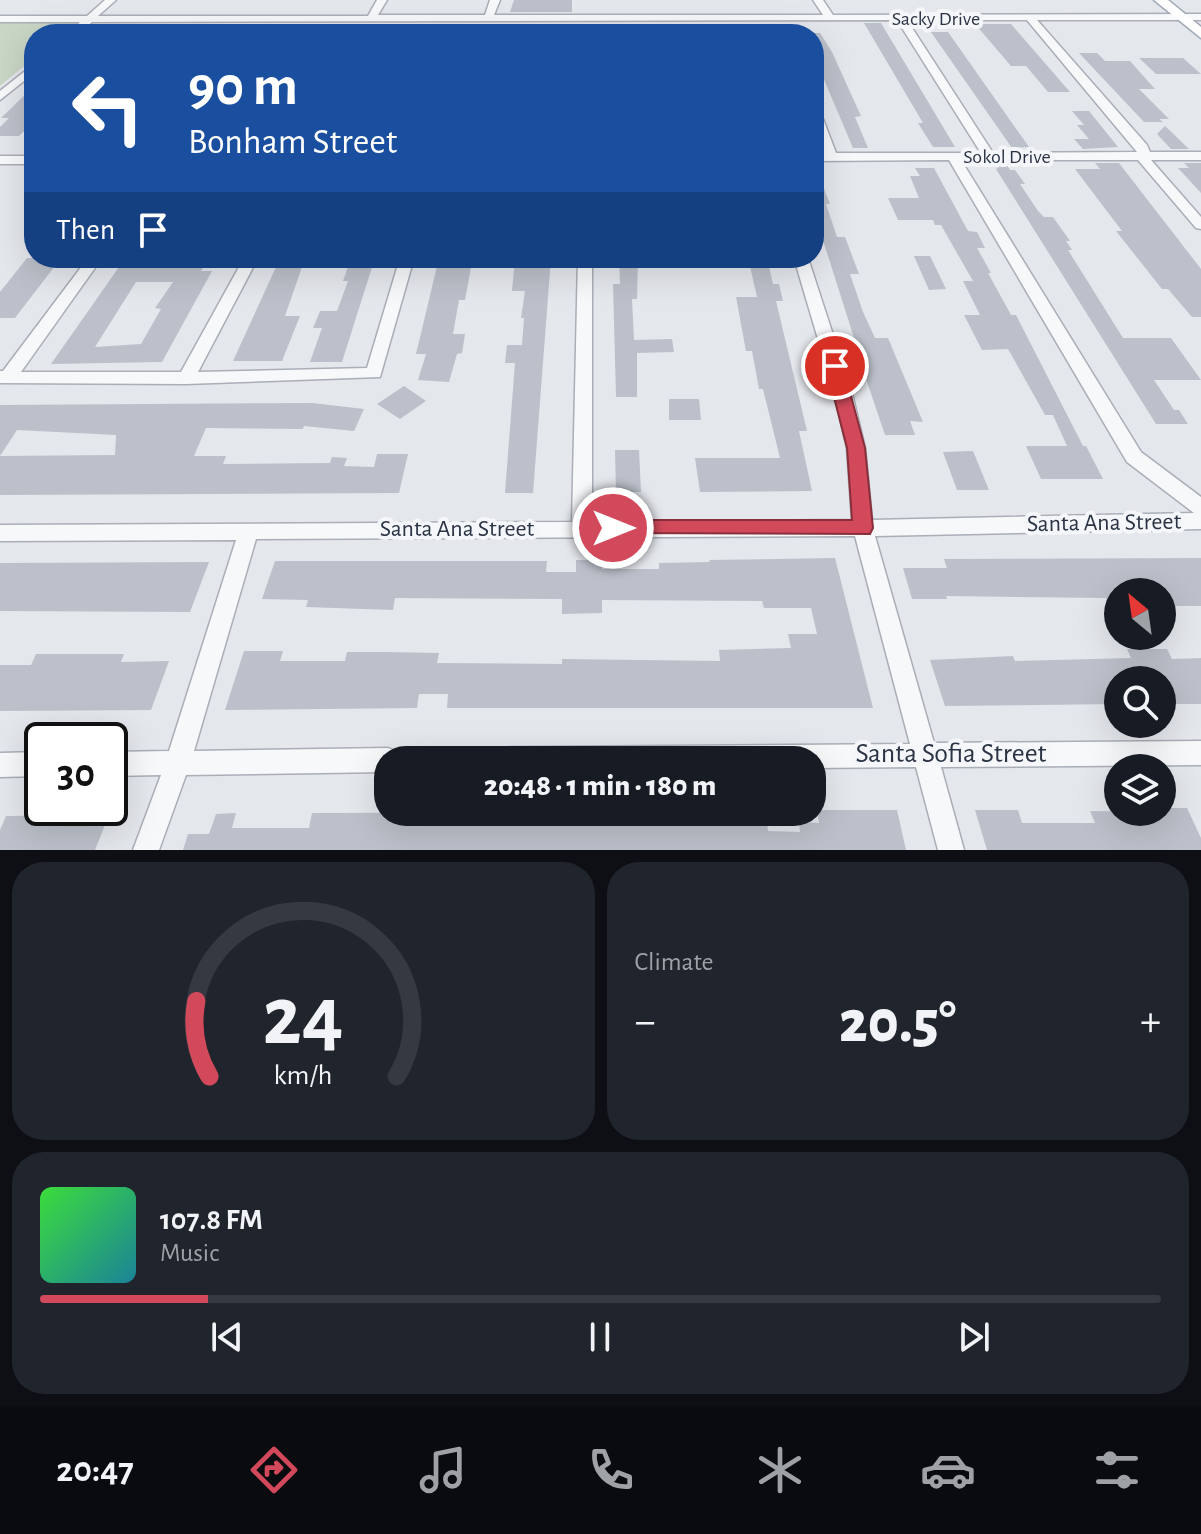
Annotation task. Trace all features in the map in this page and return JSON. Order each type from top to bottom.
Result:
[{"type":"main road","points":[[1160,0],[1201,34]]},
{"type":"street","points":[[83,24],[111,0]]},
{"type":"street","points":[[371,19],[382,0]]},
{"type":"street","points":[[488,19],[495,0]]},
{"type":"street","points":[[818,0],[830,18]]},
{"type":"street","name":"Sacky Drive","points":[[0,19],[488,19],[591,14],[702,14],[780,22],[830,18],[1201,17]]},
{"type":"street","points":[[1030,18],[1143,148],[1145,162],[1201,225]]},
{"type":"street","points":[[147,24],[152,19]]},
{"type":"street","points":[[270,24],[273,19]]},
{"type":"street","points":[[399,24],[401,19]]},
{"type":"street","points":[[901,19],[990,157]]},
{"type":"street","points":[[0,97],[24,76]]},
{"type":"street","points":[[824,138],[831,157]]},
{"type":"street","name":"Sokol Drive","points":[[824,157],[1201,156]]},
{"type":"street","points":[[953,157],[1134,457],[1201,508]]},
{"type":"street","points":[[0,160],[24,160]]},
{"type":"street","points":[[4,377],[87,268]]},
{"type":"street","points":[[186,378],[246,268]]},
{"type":"street","points":[[4,377],[186,378],[374,373],[404,268]]},
{"type":"street","points":[[582,528],[585,268]]},
{"type":"street","points":[[804,268],[843,393],[856,448],[863,528],[951,850]]},
{"type":"street","name":"Santa Ana Street","points":[[0,533],[863,528],[1201,521]]},
{"type":"street","points":[[146,850],[178,763],[249,530]]},
{"type":"street","name":"Santa Sofia Street","points":[[826,755],[1201,753]]},
{"type":"street","points":[[128,764],[374,760]]},
{"type":"street","points":[[0,765],[24,764]]},
{"type":"green space","points":[[0,22],[77,22],[24,24],[24,66],[0,86]]},
{"type":"building","points":[[514,0],[572,0],[572,12],[510,12]]},
{"type":"building","points":[[864,23],[881,23],[955,147],[933,147],[918,123],[923,123]]},
{"type":"building","points":[[975,24],[1011,24],[1070,92],[1048,92],[1026,66],[1011,66]]},
{"type":"building","points":[[931,32],[948,32],[1029,147],[1012,148]]},
{"type":"building","points":[[824,39],[861,116],[855,117],[868,148],[853,148],[824,80]]},
{"type":"building","points":[[1079,53],[1097,53],[1105,61],[1130,61],[1155,89],[1139,89],[1169,119],[1144,122]]},
{"type":"building","points":[[1139,58],[1183,58],[1201,74],[1156,74]]},
{"type":"building","points":[[24,96],[24,131],[19,136],[0,136],[0,127],[9,118],[1,118]]},
{"type":"building","points":[[1072,111],[1089,111],[1118,147],[1083,149],[1074,139],[1089,139],[1077,125],[1084,125]]},
{"type":"building","points":[[1165,126],[1189,149],[1171,149],[1157,134]]},
{"type":"building","points":[[1005,163],[1010,170],[1015,170],[1025,184],[1020,184],[1038,211],[1044,217],[1053,217],[1070,241],[1066,241],[1072,250],[1068,250],[1123,338],[1171,338],[1201,380],[1154,380],[1174,410],[1179,410],[1188,424],[1156,424],[996,169]]},
{"type":"building","points":[[1095,163],[1119,163],[1201,269],[1201,317],[1192,317],[1168,289],[1162,289],[1116,231],[1122,231],[1075,169],[1100,169]]},
{"type":"building","points":[[1184,163],[1201,163],[1201,193],[1178,168],[1189,168]]},
{"type":"building","points":[[915,168],[934,168],[968,231],[977,232],[985,248],[977,248],[991,273],[988,273],[1011,315],[1016,315],[1103,479],[1041,479],[1026,446],[1067,446],[1053,415],[1045,415],[1008,349],[982,350],[964,315],[980,315],[963,281],[973,281],[941,225],[935,225],[933,220],[898,220],[888,198],[919,198],[910,176],[920,176]]},
{"type":"building","points":[[824,188],[837,237],[845,237],[859,274],[850,274],[863,312],[875,338],[888,338],[923,422],[910,421],[915,435],[885,435],[860,361],[856,361],[850,344],[856,344],[824,243]]},
{"type":"building","points":[[914,256],[930,256],[946,289],[929,290]]},
{"type":"building","points":[[24,262],[24,268],[53,268],[15,318],[0,318],[0,292]]},
{"type":"building","points":[[118,268],[203,268],[201,271],[212,271],[162,362],[51,364]],"holes":[[[136,282],[173,282],[155,308],[161,309],[141,344],[95,347]]]},
{"type":"building","points":[[276,268],[302,268],[285,316],[300,316],[282,361],[233,361]]},
{"type":"building","points":[[348,268],[372,268],[342,362],[310,362],[322,328],[313,328],[320,311],[337,311],[348,281],[343,281]]},
{"type":"building","points":[[437,268],[471,268],[465,300],[459,300],[453,334],[465,334],[462,353],[457,354],[449,382],[418,380],[426,354],[416,354]]},
{"type":"building","points":[[514,268],[550,268],[533,493],[505,493],[515,363],[505,363],[507,345],[522,345],[524,318],[521,318],[525,291],[512,291]]},
{"type":"building","points":[[619,268],[638,268],[637,299],[632,299],[634,340],[672,339],[674,352],[637,353],[637,397],[616,397],[613,284],[620,284]]},
{"type":"building","points":[[750,268],[769,268],[773,284],[779,284],[783,301],[776,301],[807,431],[799,431],[812,491],[700,492],[695,458],[780,458],[763,389],[759,389],[752,351],[746,351],[736,297],[757,297]]},
{"type":"building","points":[[404,386],[426,401],[400,419],[377,404]]},
{"type":"building","points":[[669,399],[699,399],[701,420],[669,420]]},
{"type":"building","points":[[312,403],[364,409],[354,431],[304,426],[303,429],[206,428],[194,456],[226,456],[223,464],[330,463],[332,457],[347,458],[344,466],[374,467],[377,454],[408,454],[399,493],[0,495],[0,405]],"holes":[[[17,430],[116,435],[115,455],[0,456]]]},
{"type":"building","points":[[615,450],[639,450],[641,492],[616,492]]},
{"type":"building","points":[[973,451],[989,490],[957,490],[943,452]]},
{"type":"building","points":[[835,558],[873,708],[447,708],[448,694],[419,694],[417,708],[225,710],[244,651],[283,651],[280,661],[345,661],[347,652],[385,652],[439,653],[437,663],[562,664],[562,659],[720,661],[719,650],[791,648],[788,634],[817,634],[811,608],[764,608],[762,601],[602,600],[602,613],[562,614],[562,599],[395,598],[393,610],[306,607],[308,600],[262,599],[275,561],[547,561],[546,572],[576,572],[576,560],[601,560],[602,569],[659,569],[659,563]]},
{"type":"building","points":[[1201,558],[1201,606],[1176,606],[1176,578],[1104,578],[1104,598],[946,596],[947,599],[912,599],[903,568],[947,568],[944,559]]},
{"type":"building","points":[[209,562],[190,612],[0,611],[0,563]]},
{"type":"building","points":[[1127,650],[1168,650],[1172,659],[1201,658],[1201,704],[1176,704],[1176,666],[1104,666],[1104,704],[945,706],[930,660],[1013,656],[1015,661],[1131,658]]},
{"type":"building","points":[[36,654],[124,654],[121,662],[169,661],[151,710],[0,711],[0,665],[31,665]]},
{"type":"building","points":[[1176,808],[1187,808],[1201,838],[1201,850],[987,850],[975,810],[1018,810],[1022,823],[1095,823],[1090,811],[1104,811],[1104,826],[1176,826]]},
{"type":"building","points":[[826,810],[897,810],[906,850],[183,850],[188,834],[209,834],[216,814],[236,813],[232,828],[309,828],[312,813],[374,813],[374,826],[767,826],[768,831],[800,832],[799,826],[826,826]]},
{"type":"building","points":[[6,816],[24,816],[24,826],[105,826],[95,850],[0,850],[0,830]]},
{"type":"route","points":[[613,528],[863,528],[856,448],[835,366]]}]
